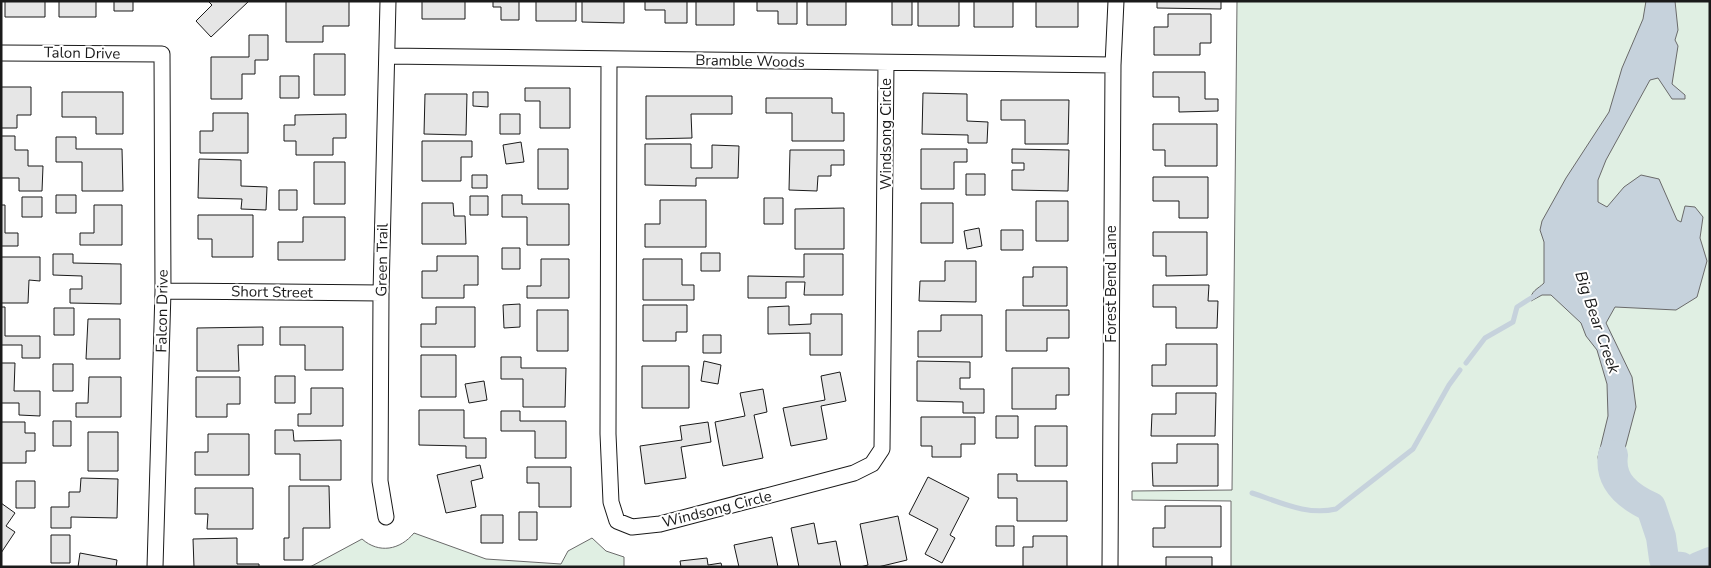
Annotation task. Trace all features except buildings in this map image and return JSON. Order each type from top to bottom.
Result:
[{"type":"street","name":"Green Trail","points":[[386,518],[380,481],[381,293],[388,1]]},
{"type":"street","name":"Forest Bend Lane","points":[[1110,567],[1113,65],[1116,1]]},
{"type":"street","name":"Talon Drive","points":[[1,53],[162,54]]},
{"type":"street","name":"Falcon Drive","points":[[156,567],[163,291],[162,54]]},
{"type":"street","name":"Bramble Woods","points":[[387,56],[1113,65]]},
{"type":"street","name":"Windsong Circle","points":[[609,59],[608,434],[610,492],[617,521],[632,527],[660,524],[854,473],[872,464],[882,449],[886,63]]},
{"type":"street","name":"Short Street","points":[[163,291],[381,293]]},
{"type":"green space","points":[[1237,1],[1710,1],[1710,567],[1231,567],[1231,501],[1132,500],[1132,491],[1232,490]]},
{"type":"green space","points":[[414,533],[486,559],[561,564],[568,551],[592,538],[606,551],[624,557],[624,567],[310,567],[362,539],[375,547],[389,548],[402,543]]},
{"type":"water","points":[[1646,1],[1675,1],[1678,30],[1675,40],[1678,46],[1672,84],[1685,95],[1685,99],[1672,99],[1658,78],[1650,80],[1606,160],[1598,180],[1598,202],[1607,207],[1624,187],[1641,175],[1659,179],[1677,220],[1681,222],[1685,206],[1695,207],[1703,217],[1700,238],[1707,261],[1697,297],[1676,310],[1615,307],[1606,323],[1632,377],[1636,407],[1623,456],[1629,478],[1626,493],[1613,494],[1601,475],[1598,457],[1608,416],[1607,384],[1597,350],[1586,336],[1581,323],[1551,295],[1542,295],[1531,301],[1531,298],[1533,292],[1544,283],[1544,242],[1540,230],[1542,221],[1566,178],[1609,112],[1622,68],[1643,19]]},
{"type":"waterway","points":[[1466,363],[1485,338],[1513,322],[1517,307],[1536,295]]},
{"type":"waterway","points":[[1252,493],[1304,509],[1315,511],[1336,509],[1413,449],[1449,385],[1460,370]]},
{"type":"waterway","name":"Big Bear Creek","points":[[1613,455],[1614,473],[1617,481],[1628,493],[1651,507],[1661,537],[1664,559],[1672,566],[1681,567]]},
{"type":"waterway","name":"Big Bear Creek","points":[[1698,567],[1710,562]]}]
